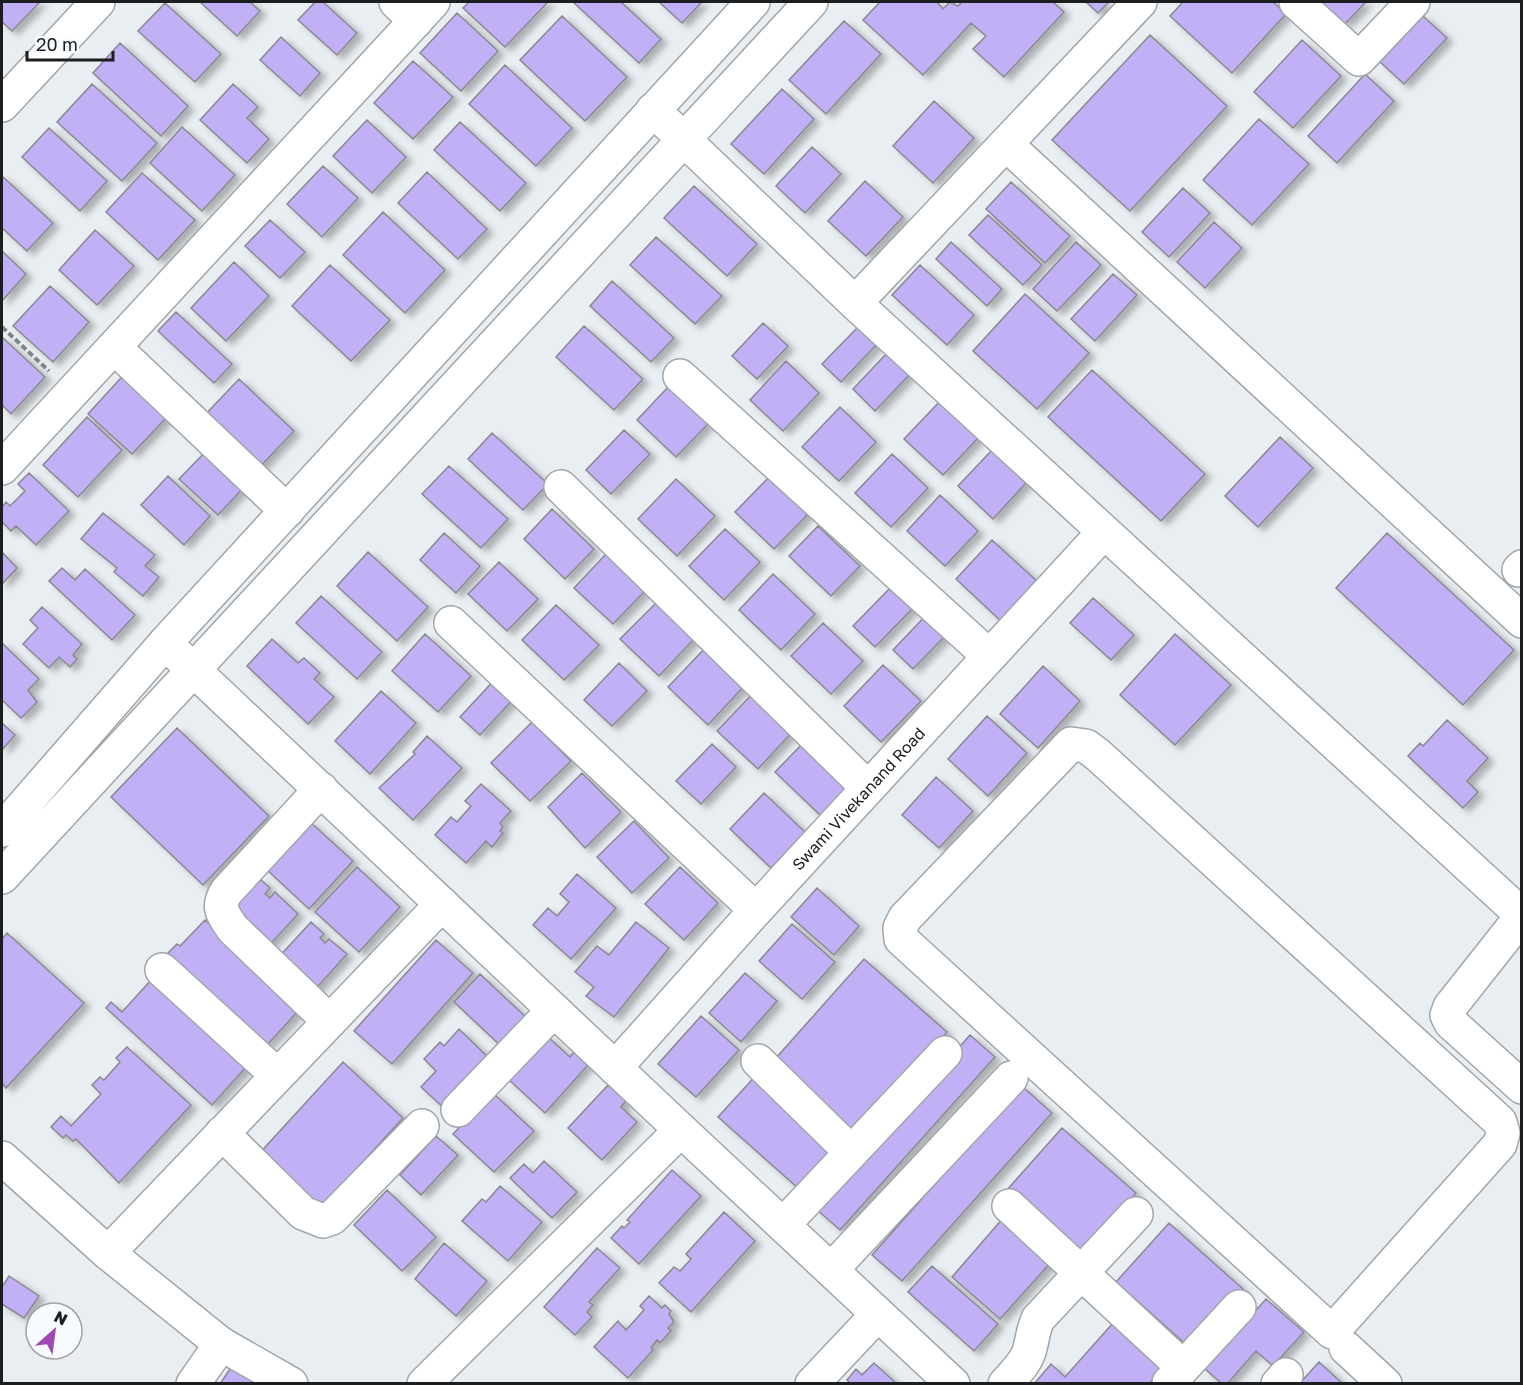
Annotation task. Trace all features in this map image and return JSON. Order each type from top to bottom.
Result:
[{"type":"street","points":[[2,105],[98,2]]},
{"type":"street","points":[[2,830],[165,643],[753,2]]},
{"type":"street","points":[[2,877],[811,2]]},
{"type":"street","points":[[855,303],[1140,2]]},
{"type":"street","points":[[1296,2],[1359,59],[1413,2]]},
{"type":"street","points":[[2,468],[114,347],[415,8]]},
{"type":"street","points":[[653,110],[855,303],[1521,915],[1450,1007],[1447,1015],[1418,1048]]},
{"type":"street","points":[[1006,144],[1521,621]]},
{"type":"street","points":[[114,347],[287,511]]},
{"type":"street","points":[[680,376],[989,656]]},
{"type":"street","points":[[561,487],[868,788]]},
{"type":"street","name":"Swami Vivekanand Road","points":[[615,1068],[756,909],[1104,532]]},
{"type":"street","points":[[451,623],[756,909]]},
{"type":"street","points":[[165,643],[953,1383]]},
{"type":"street","points":[[1071,744],[1086,746],[1418,1048],[1500,1122],[1503,1133],[1500,1144],[1332,1332],[912,951],[901,939],[900,928],[905,918],[1062,752],[1071,744]]},
{"type":"street","points":[[321,789],[227,891],[221,900],[220,912],[233,929],[329,1021]]},
{"type":"street","points":[[108,1253],[442,904]]},
{"type":"street","points":[[162,970],[277,1075]]},
{"type":"street","points":[[458,1110],[554,1010]]},
{"type":"street","points":[[1447,1015],[1451,1023],[1521,1087]]},
{"type":"street","points":[[783,1225],[945,1053]]},
{"type":"street","points":[[758,1062],[851,1152]]},
{"type":"street","points":[[831,1270],[1011,1078]]},
{"type":"street","points":[[222,1134],[303,1213],[323,1221],[332,1218],[422,1126]]},
{"type":"street","points":[[424,1383],[681,1130]]},
{"type":"street","points":[[2,1158],[108,1253],[221,1344],[291,1383]]},
{"type":"street","points":[[1009,1206],[1082,1272],[1176,1375],[1239,1307]]},
{"type":"street","points":[[1005,1383],[1023,1364],[1030,1348],[1032,1331],[1038,1319],[1136,1214]]},
{"type":"street","points":[[812,1383],[878,1314]]},
{"type":"street","points":[[194,1383],[221,1344]]},
{"type":"street","points":[[1346,1348],[1384,1383]]},
{"type":"path","points":[[2,327],[72,392]]},
{"type":"building","points":[[2,2],[40,2],[12,31],[2,22]]},
{"type":"building","points":[[200,2],[250,2],[260,11],[237,36]]},
{"type":"building","points":[[315,2],[323,2],[357,33],[337,55],[298,20]]},
{"type":"building","points":[[469,2],[548,2],[505,47],[463,8]]},
{"type":"building","points":[[573,2],[621,2],[661,39],[639,63]]},
{"type":"building","points":[[659,2],[702,2],[682,23]]},
{"type":"building","points":[[880,2],[937,2],[943,9],[950,2],[958,6],[962,2],[1053,2],[1064,12],[1004,77],[973,49],[986,36],[971,23],[923,75],[863,20]]},
{"type":"building","points":[[1086,2],[1109,2],[1098,13]]},
{"type":"building","points":[[1183,2],[1273,2],[1286,14],[1232,73],[1170,16]]},
{"type":"building","points":[[1320,2],[1366,2],[1345,24]]},
{"type":"building","points":[[165,3],[221,54],[195,82],[138,31]]},
{"type":"building","points":[[457,13],[498,51],[461,91],[420,53]]},
{"type":"building","points":[[562,16],[627,77],[585,121],[520,60]]},
{"type":"building","points":[[1423,16],[1447,38],[1404,84],[1380,62]]},
{"type":"building","points":[[844,21],[881,54],[826,114],[789,80]]},
{"type":"building","points":[[1150,35],[1227,106],[1130,211],[1052,140]]},
{"type":"building","points":[[281,37],[320,73],[300,96],[260,60]]},
{"type":"building","points":[[1302,40],[1341,76],[1293,128],[1254,92]]},
{"type":"building","points":[[120,43],[188,106],[161,136],[93,73]]},
{"type":"building","points":[[413,61],[453,97],[413,139],[374,103]]},
{"type":"building","points":[[505,65],[572,128],[536,166],[469,104]]},
{"type":"building","points":[[1365,74],[1394,101],[1337,163],[1308,136]]},
{"type":"building","points":[[92,84],[157,143],[122,181],[57,122]]},
{"type":"building","points":[[233,84],[258,107],[247,118],[269,139],[247,163],[200,120]]},
{"type":"building","points":[[782,89],[814,119],[764,174],[731,144]]},
{"type":"building","points":[[934,101],[974,138],[933,183],[893,146]]},
{"type":"building","points":[[1259,119],[1309,164],[1252,225],[1203,180]]},
{"type":"building","points":[[367,120],[406,157],[372,193],[333,156]]},
{"type":"building","points":[[460,122],[526,183],[500,211],[434,150]]},
{"type":"building","points":[[182,127],[235,175],[202,211],[150,163]]},
{"type":"building","points":[[49,128],[107,181],[80,211],[22,157]]},
{"type":"building","points":[[812,147],[841,174],[805,213],[776,186]]},
{"type":"building","points":[[323,166],[358,198],[322,237],[287,204]]},
{"type":"building","points":[[427,172],[487,229],[458,259],[398,203]]},
{"type":"building","points":[[142,173],[195,220],[158,260],[106,212]]},
{"type":"building","points":[[2,176],[53,223],[27,251],[2,228]]},
{"type":"building","points":[[865,181],[903,217],[866,256],[828,221]]},
{"type":"building","points":[[1011,182],[1070,236],[1045,263],[986,209]]},
{"type":"building","points":[[694,186],[757,244],[727,276],[664,218]]},
{"type":"building","points":[[1183,188],[1210,213],[1169,257],[1142,232]]},
{"type":"building","points":[[383,212],[445,270],[405,313],[343,255]]},
{"type":"building","points":[[988,215],[1042,265],[1023,285],[969,235]]},
{"type":"building","points":[[270,220],[305,252],[280,278],[245,246]]},
{"type":"building","points":[[1214,222],[1242,248],[1205,288],[1177,262]]},
{"type":"building","points":[[95,230],[134,266],[97,305],[59,270]]},
{"type":"building","points":[[656,237],[722,296],[695,324],[630,265]]},
{"type":"building","points":[[951,242],[1002,289],[987,306],[936,259]]},
{"type":"building","points":[[1076,242],[1101,265],[1057,311],[1033,289]]},
{"type":"building","points":[[2,251],[26,274],[2,301]]},
{"type":"building","points":[[234,262],[269,296],[226,341],[191,308]]},
{"type":"building","points":[[330,265],[390,320],[351,361],[292,306]]},
{"type":"building","points":[[920,265],[974,315],[947,345],[892,295]]},
{"type":"building","points":[[1113,274],[1137,295],[1095,341],[1071,319]]},
{"type":"building","points":[[612,281],[674,338],[651,362],[590,306]]},
{"type":"building","points":[[50,286],[89,322],[53,362],[13,326]]},
{"type":"building","points":[[1025,294],[1089,353],[1037,409],[973,351]]},
{"type":"building","points":[[176,312],[232,364],[214,383],[158,331]]},
{"type":"building","points":[[763,323],[788,346],[757,379],[732,356]]},
{"type":"building","points":[[584,326],[643,379],[614,410],[556,357]]},
{"type":"building","points":[[858,327],[877,344],[841,382],[822,364]]},
{"type":"building","points":[[2,337],[45,377],[11,414],[2,405]]},
{"type":"building","points":[[887,353],[910,374],[875,411],[853,389]]},
{"type":"building","points":[[786,361],[819,393],[783,431],[750,400]]},
{"type":"building","points":[[128,370],[172,412],[132,454],[88,414]]},
{"type":"building","points":[[1092,370],[1205,474],[1161,521],[1048,417]]},
{"type":"building","points":[[239,379],[294,431],[257,470],[202,418]]},
{"type":"building","points":[[669,386],[708,424],[676,457],[637,420]]},
{"type":"building","points":[[943,398],[982,434],[943,475],[904,439]]},
{"type":"building","points":[[840,407],[876,442],[839,481],[802,447]]},
{"type":"building","points":[[87,417],[122,450],[78,497],[43,465]]},
{"type":"building","points":[[624,430],[650,454],[611,494],[586,470]]},
{"type":"building","points":[[492,433],[548,484],[523,510],[468,459]]},
{"type":"building","points":[[1280,437],[1313,468],[1258,527],[1225,496]]},
{"type":"building","points":[[211,446],[249,482],[218,515],[179,479]]},
{"type":"building","points":[[992,450],[1027,482],[993,519],[958,486]]},
{"type":"building","points":[[892,454],[928,488],[891,527],[855,493]]},
{"type":"building","points":[[449,466],[508,519],[481,548],[422,494]]},
{"type":"building","points":[[29,473],[69,511],[36,545],[16,526],[11,531],[2,522],[2,507],[6,502],[10,506],[25,491],[18,484]]},
{"type":"building","points":[[772,474],[811,511],[774,549],[735,512]]},
{"type":"building","points":[[168,476],[210,516],[184,545],[141,505]]},
{"type":"building","points":[[676,479],[715,516],[677,556],[638,519]]},
{"type":"building","points":[[940,495],[978,531],[945,566],[907,531]]},
{"type":"building","points":[[552,509],[594,549],[565,579],[524,539]]},
{"type":"building","points":[[103,513],[155,555],[145,566],[159,577],[143,596],[114,572],[117,568],[81,539]]},
{"type":"building","points":[[818,526],[860,566],[831,596],[789,556]]},
{"type":"building","points":[[725,529],[760,562],[724,600],[689,566]]},
{"type":"building","points":[[444,533],[480,566],[456,593],[420,560]]},
{"type":"building","points":[[1387,533],[1514,650],[1463,705],[1336,588]]},
{"type":"building","points":[[992,540],[1040,584],[1003,623],[956,579]]},
{"type":"building","points":[[2,552],[17,568],[2,584]]},
{"type":"building","points":[[368,552],[428,607],[397,641],[337,586]]},
{"type":"building","points":[[606,554],[645,591],[613,624],[574,588]]},
{"type":"building","points":[[499,562],[538,599],[507,631],[468,594]]},
{"type":"building","points":[[62,568],[75,580],[85,569],[135,615],[112,640],[49,581]]},
{"type":"building","points":[[773,574],[815,614],[781,650],[739,610]]},
{"type":"building","points":[[892,586],[914,607],[875,647],[853,626]]},
{"type":"building","points":[[321,596],[382,652],[357,679],[296,623]]},
{"type":"building","points":[[1093,598],[1134,635],[1111,660],[1070,623]]},
{"type":"building","points":[[657,602],[695,638],[659,676],[620,639]]},
{"type":"building","points":[[556,605],[599,645],[564,680],[522,640]]},
{"type":"building","points":[[42,607],[82,644],[73,655],[77,659],[70,667],[59,657],[49,668],[23,644],[38,628],[30,620]]},
{"type":"building","points":[[928,613],[948,633],[913,669],[893,650]]},
{"type":"building","points":[[823,623],[863,661],[831,694],[791,656]]},
{"type":"building","points":[[425,634],[471,676],[438,712],[392,671]]},
{"type":"building","points":[[1175,634],[1231,685],[1175,745],[1120,695]]},
{"type":"building","points":[[272,639],[298,663],[304,658],[320,673],[314,679],[334,697],[308,724],[247,666]]},
{"type":"building","points":[[2,643],[39,679],[28,690],[37,702],[21,718],[2,700]]},
{"type":"building","points":[[706,647],[746,684],[708,725],[668,687]]},
{"type":"building","points":[[619,663],[647,691],[612,726],[584,700]]},
{"type":"building","points":[[883,665],[921,701],[881,742],[844,706]]},
{"type":"building","points":[[1043,666],[1080,701],[1038,748],[1000,714]]},
{"type":"building","points":[[498,676],[518,694],[480,735],[460,717]]},
{"type":"building","points":[[756,690],[796,728],[758,769],[717,731]]},
{"type":"building","points":[[381,691],[416,723],[370,774],[335,741]]},
{"type":"building","points":[[987,716],[1027,753],[988,796],[948,759]]},
{"type":"building","points":[[1447,720],[1488,758],[1467,781],[1478,792],[1463,808],[1408,756],[1420,743],[1423,746]]},
{"type":"building","points":[[532,722],[571,761],[530,801],[491,763]]},
{"type":"building","points":[[2,723],[15,735],[2,750]]},
{"type":"building","points":[[177,728],[269,816],[203,885],[111,797]]},
{"type":"building","points":[[427,736],[462,768],[413,820],[379,788],[415,754],[413,752]]},
{"type":"building","points":[[806,740],[852,783],[821,816],[775,772]]},
{"type":"building","points":[[712,744],[736,767],[701,804],[676,781]]},
{"type":"building","points":[[582,773],[621,812],[585,848],[548,807]]},
{"type":"building","points":[[936,777],[973,811],[939,848],[902,815]]},
{"type":"building","points":[[481,784],[511,811],[500,823],[503,827],[500,831],[503,833],[492,847],[486,841],[466,863],[435,835],[451,817],[457,822],[471,806],[465,801]]},
{"type":"building","points":[[764,793],[805,832],[771,868],[730,829]]},
{"type":"building","points":[[309,821],[353,861],[309,909],[266,869]]},
{"type":"building","points":[[634,821],[669,858],[632,893],[597,857]]},
{"type":"building","points":[[357,867],[400,907],[359,952],[315,912]]},
{"type":"building","points":[[680,867],[718,903],[684,940],[645,904]]},
{"type":"building","points":[[577,874],[616,908],[571,959],[533,925],[548,908],[557,916],[569,902],[560,894]]},
{"type":"building","points":[[260,879],[270,888],[265,894],[270,898],[275,892],[298,914],[265,950],[227,915]]},
{"type":"building","points":[[817,888],[859,926],[834,955],[791,917]]},
{"type":"building","points":[[205,920],[301,1008],[267,1045],[167,954],[177,944],[180,946]]},
{"type":"building","points":[[311,922],[324,934],[320,938],[325,943],[329,939],[347,954],[312,993],[276,960]]},
{"type":"building","points":[[636,922],[669,948],[614,1017],[586,996],[594,987],[575,972],[597,946],[609,955]]},
{"type":"building","points":[[792,924],[835,962],[802,999],[759,961]]},
{"type":"building","points":[[7,933],[84,1003],[6,1088],[2,1083],[2,939]]},
{"type":"building","points":[[436,940],[473,973],[392,1064],[354,1031]]},
{"type":"building","points":[[864,959],[947,1032],[850,1140],[768,1067]]},
{"type":"building","points":[[745,973],[777,1001],[741,1042],[709,1013]]},
{"type":"building","points":[[480,974],[530,1021],[503,1048],[454,1002]]},
{"type":"building","points":[[152,979],[247,1066],[212,1105],[106,1008],[111,1002],[122,1012]]},
{"type":"building","points":[[701,1016],[739,1050],[696,1097],[658,1064]]},
{"type":"building","points":[[459,1029],[492,1061],[446,1110],[421,1087],[436,1071],[424,1059],[440,1042],[444,1046]]},
{"type":"building","points":[[970,1035],[995,1057],[840,1230],[815,1208]]},
{"type":"building","points":[[547,1036],[570,1057],[574,1052],[588,1065],[545,1113],[508,1079]]},
{"type":"building","points":[[127,1047],[191,1105],[119,1183],[76,1139],[73,1141],[66,1135],[63,1138],[51,1127],[61,1116],[71,1126],[101,1094],[92,1085],[100,1077],[104,1080],[120,1062],[116,1058]]},
{"type":"building","points":[[343,1062],[403,1118],[316,1213],[256,1157]]},
{"type":"building","points":[[759,1072],[840,1143],[799,1189],[718,1117]]},
{"type":"building","points":[[608,1085],[626,1101],[621,1107],[637,1122],[602,1160],[568,1128]]},
{"type":"building","points":[[1022,1086],[1052,1113],[902,1281],[872,1255]]},
{"type":"building","points":[[493,1093],[534,1131],[494,1172],[453,1134]]},
{"type":"building","points":[[1062,1128],[1136,1193],[1080,1256],[1006,1191]]},
{"type":"building","points":[[436,1136],[458,1155],[421,1195],[400,1175]]},
{"type":"building","points":[[544,1161],[577,1192],[552,1218],[510,1178],[524,1164],[533,1173]]},
{"type":"building","points":[[672,1170],[701,1196],[639,1264],[611,1238],[622,1226],[624,1228],[630,1222],[627,1220]]},
{"type":"building","points":[[500,1186],[542,1222],[508,1261],[462,1221],[482,1199],[486,1202]]},
{"type":"building","points":[[387,1190],[436,1237],[402,1271],[354,1225]]},
{"type":"building","points":[[724,1212],[755,1241],[691,1312],[659,1283],[674,1267],[680,1271],[691,1259],[686,1254]]},
{"type":"building","points":[[1004,1217],[1053,1260],[1000,1319],[952,1277]]},
{"type":"building","points":[[1169,1223],[1243,1289],[1190,1348],[1116,1282]]},
{"type":"building","points":[[444,1243],[487,1281],[456,1316],[415,1279]]},
{"type":"building","points":[[597,1248],[620,1268],[589,1302],[593,1305],[587,1312],[592,1317],[575,1335],[544,1307]]},
{"type":"building","points":[[932,1266],[998,1324],[974,1351],[908,1292]]},
{"type":"building","points":[[9,1276],[39,1296],[36,1301],[24,1301],[24,1318],[2,1304],[2,1287]]},
{"type":"building","points":[[649,1296],[662,1308],[665,1305],[671,1311],[669,1314],[674,1322],[668,1328],[671,1331],[660,1343],[657,1340],[651,1348],[653,1350],[628,1378],[594,1347],[618,1321],[626,1330],[644,1310],[640,1306]]},
{"type":"building","points":[[1266,1299],[1304,1332],[1273,1366],[1256,1351],[1227,1384],[1222,1384],[1204,1368]]},
{"type":"building","points":[[1121,1314],[1171,1358],[1149,1384],[1034,1384],[1051,1364],[1065,1377]]},
{"type":"building","points":[[235,1361],[268,1384],[220,1384]]},
{"type":"building","points":[[1319,1362],[1343,1384],[1299,1384]]},
{"type":"building","points":[[874,1363],[897,1384],[851,1384],[847,1380],[856,1369],[862,1375]]}]
